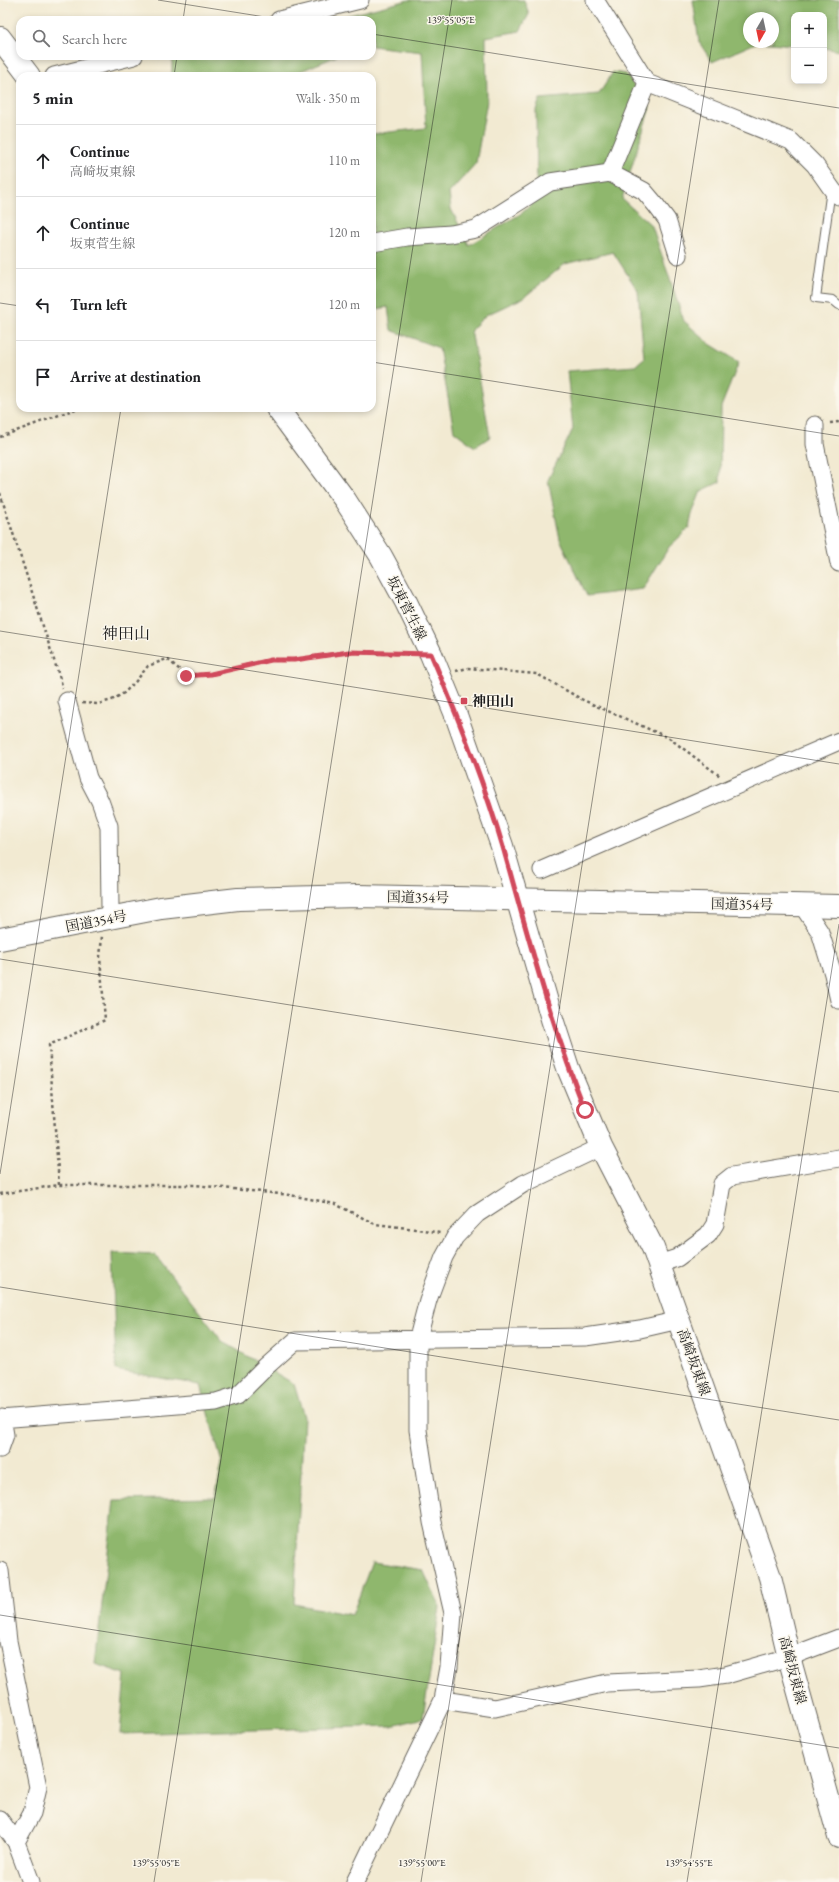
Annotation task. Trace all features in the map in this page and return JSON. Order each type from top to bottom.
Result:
[{"type":"main road","points":[[0,38],[16,59]]},
{"type":"main road","points":[[17,60],[26,72]]},
{"type":"main road","name":"坂東菅生線","points":[[280,412],[345,500],[381,556],[406,602],[431,654],[477,772],[502,846],[517,898]]},
{"type":"main road","name":"国道354号","points":[[0,939],[161,908],[238,899],[358,896],[517,898],[839,906]]},
{"type":"main road","name":"高崎坂東線","points":[[517,898],[552,1019],[566,1061],[601,1147],[652,1248],[770,1577],[789,1656],[839,1837]]},
{"type":"street","points":[[295,16],[360,0]]},
{"type":"street","points":[[595,0],[647,83],[791,141],[815,165],[835,192]]},
{"type":"street","points":[[70,72],[118,60]]},
{"type":"street","points":[[610,173],[647,83]]},
{"type":"street","points":[[376,242],[407,237],[451,234],[476,229],[550,182],[610,173],[644,192],[655,204],[667,220],[678,255]]},
{"type":"street","points":[[815,425],[815,444],[839,563]]},
{"type":"street","points":[[67,702],[88,778],[100,801],[109,826],[110,908],[107,919]]},
{"type":"street","points":[[542,870],[839,741]]},
{"type":"street","points":[[802,905],[820,932],[833,974],[839,1000]]},
{"type":"street","points":[[355,1882],[443,1700],[449,1667],[453,1613],[432,1522],[418,1430],[418,1338],[428,1300],[444,1257],[455,1237],[477,1214],[523,1184],[601,1147]]},
{"type":"street","points":[[658,1264],[677,1258],[708,1235],[715,1224],[722,1184],[732,1176],[839,1158]]},
{"type":"street","points":[[0,1449],[5,1435],[1,1418],[216,1402],[238,1395],[295,1341],[585,1336],[640,1329],[679,1320]]},
{"type":"street","points":[[0,1571],[8,1641],[38,1787],[32,1813],[16,1842]]},
{"type":"street","points":[[443,1700],[495,1708],[607,1683],[699,1679],[726,1675],[789,1656],[839,1638]]},
{"type":"street","points":[[0,1820],[16,1842],[31,1882]]},
{"type":"lane","points":[[835,192],[816,298],[833,300],[839,305]]},
{"type":"path","points":[[0,437],[67,412]]},
{"type":"path","points":[[0,493],[67,702],[98,704],[112,700],[124,693],[148,666],[167,659],[186,676],[211,674],[271,660],[294,660],[349,652],[431,654]]},
{"type":"path","points":[[439,674],[468,668],[537,674],[590,703],[669,738],[734,787]]},
{"type":"path","points":[[59,1185],[49,1045],[105,1020],[100,957],[102,932],[107,919]]},
{"type":"path","points":[[0,1194],[59,1185],[195,1185],[290,1195],[335,1204],[375,1224],[424,1230],[455,1237]]},
{"type":"green space","points":[[409,0],[524,0],[529,14],[520,31],[486,37],[487,101],[476,163],[449,193],[451,209],[469,245],[522,213],[537,199],[536,110],[540,99],[599,94],[613,72],[626,74],[650,107],[622,199],[652,226],[684,321],[710,344],[739,362],[721,407],[720,482],[701,491],[692,514],[689,528],[669,547],[643,589],[587,596],[560,539],[548,480],[573,429],[567,371],[635,366],[644,358],[638,291],[613,252],[565,264],[523,298],[486,315],[471,330],[490,437],[475,447],[454,431],[439,348],[391,330],[388,307],[376,309],[376,134],[426,128],[422,52],[376,46],[376,16],[345,16]]},
{"type":"green space","points":[[693,0],[839,0],[839,51],[827,49],[827,12],[791,12],[791,45],[779,44],[779,12],[743,12],[744,48],[712,62],[699,42]]},
{"type":"green space","points":[[172,60],[327,60],[298,72],[172,72]]},
{"type":"green space","points":[[112,1253],[155,1255],[222,1341],[294,1384],[304,1417],[294,1604],[352,1615],[372,1562],[423,1570],[440,1607],[423,1718],[392,1726],[120,1734],[125,1674],[95,1664],[114,1500],[215,1498],[222,1463],[200,1385],[116,1370]]},
{"type":"place","name":"神田山","points":[[464,701]]},
{"type":"district","name":"神田山","points":[[126,633]]},
{"type":"route","points":[[186,676],[211,674],[271,660],[294,660],[349,652],[431,654],[456,715],[502,846],[552,1019],[568,1068],[585,1110]]}]
